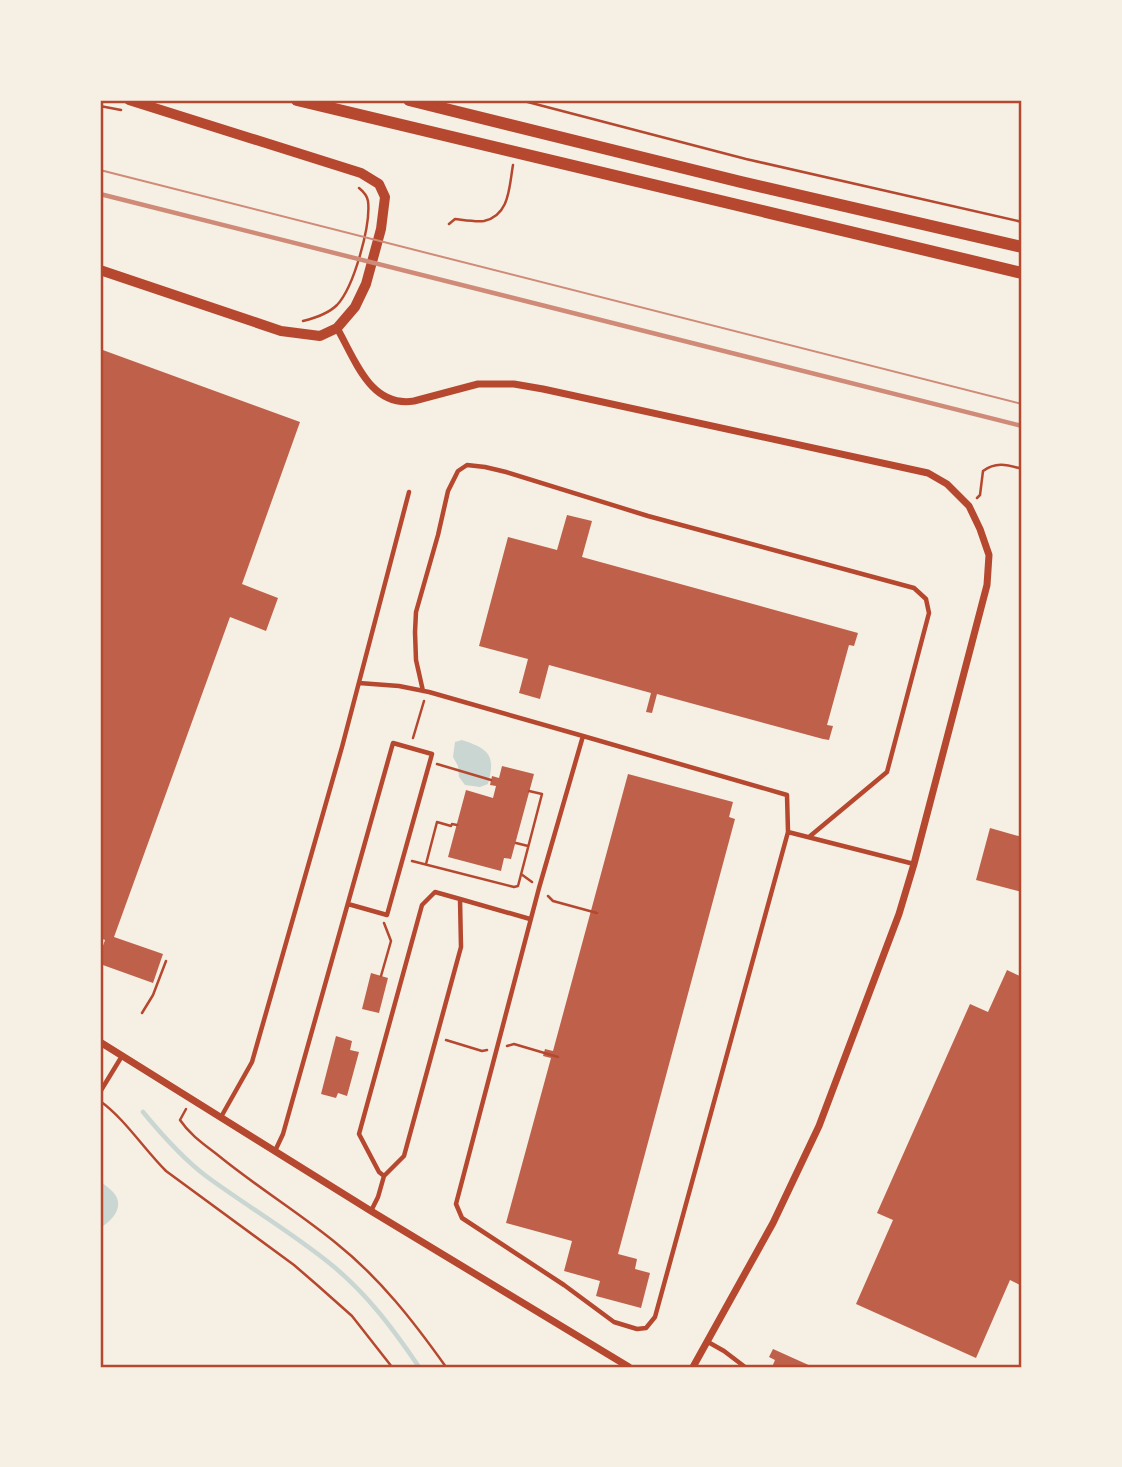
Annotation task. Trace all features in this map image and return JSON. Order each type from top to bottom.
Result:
[{"type":"main road","points":[[297,100],[1022,273]]},
{"type":"main road","points":[[409,100],[741,182],[1022,247]]},
{"type":"street","points":[[100,270],[281,331],[320,336],[337,328],[355,307],[366,284],[380,229],[385,197],[379,184],[362,173],[129,100]]},
{"type":"street","points":[[337,328],[370,385],[395,402],[414,401],[478,384],[514,384],[928,473],[947,484],[969,506],[989,555],[987,585],[899,914],[819,1126],[773,1223],[693,1367]]},
{"type":"street","points":[[100,1042],[371,1211],[629,1367]]},
{"type":"lane","points":[[425,692],[416,660],[416,612],[448,491],[457,471],[467,465],[506,472],[648,516],[914,588],[926,599],[929,613],[887,772],[809,837]]},
{"type":"lane","points":[[221,1116],[252,1062],[359,682],[409,492]]},
{"type":"lane","points":[[359,682],[425,692],[583,736],[787,795],[788,832],[658,1304],[654,1317],[646,1328],[637,1329],[614,1322],[564,1285],[462,1218],[456,1204],[538,888],[583,736]]},
{"type":"lane","points":[[275,1151],[283,1134],[393,743],[432,754],[387,915],[348,904]]},
{"type":"lane","points":[[788,832],[914,864]]},
{"type":"lane","points":[[384,1176],[379,1172],[359,1134],[422,905],[435,892],[530,919]]},
{"type":"lane","points":[[371,1211],[384,1176],[404,1156],[461,947],[460,899]]},
{"type":"lane","points":[[100,1092],[122,1056]]},
{"type":"lane","points":[[708,1342],[745,1367]]},
{"type":"path","points":[[520,100],[746,159],[1022,222]]},
{"type":"path","points":[[100,106],[122,110]]},
{"type":"path","points":[[449,224],[455,219],[482,221],[499,215],[506,203],[515,151]]},
{"type":"path","points":[[297,322],[319,317],[337,305],[352,280],[368,225],[368,201],[365,193],[354,183]]},
{"type":"path","points":[[969,506],[981,495],[984,471],[990,466],[996,464],[1022,469]]},
{"type":"path","points":[[410,748],[425,692]]},
{"type":"path","points":[[443,766],[491,780]]},
{"type":"path","points":[[403,858],[518,886],[542,794],[529,791]]},
{"type":"path","points":[[426,864],[437,822],[452,827],[452,824],[457,825]]},
{"type":"path","points":[[516,843],[528,846]]},
{"type":"path","points":[[521,874],[553,901],[597,913]]},
{"type":"path","points":[[380,913],[391,941],[381,976]]},
{"type":"path","points":[[142,1013],[153,995],[166,961]]},
{"type":"path","points":[[100,1101],[166,1171],[294,1265],[352,1316],[392,1367]]},
{"type":"path","points":[[184,1113],[180,1120],[188,1132],[336,1243],[376,1279],[410,1316],[446,1367]]},
{"type":"shaded area","points":[[462,740],[488,754],[491,766],[488,784],[480,787],[465,785],[459,777],[458,766],[453,757],[455,742]]},
{"type":"shaded area","points":[[100,1181],[117,1197],[118,1208],[113,1217],[100,1228]]},
{"type":"building","points":[[100,349],[300,422],[242,584],[278,598],[266,631],[230,617],[114,937],[163,954],[153,983],[100,964],[105,940],[100,938]]},
{"type":"building","points":[[567,515],[592,521],[582,557],[858,633],[854,646],[849,645],[827,725],[833,726],[829,740],[657,694],[652,713],[646,712],[651,693],[549,665],[540,699],[519,693],[528,659],[479,646],[508,537],[557,550]]},
{"type":"building","points":[[502,766],[534,774],[511,859],[504,858],[501,871],[448,857],[466,790],[493,798],[496,786],[490,785],[492,776],[499,778]]},
{"type":"building","points":[[628,774],[733,802],[729,817],[735,819],[618,1254],[637,1259],[635,1269],[650,1273],[641,1308],[596,1296],[600,1281],[564,1271],[572,1241],[506,1223],[551,1058],[543,1056],[545,1049],[553,1051]]},
{"type":"building","points":[[990,828],[1022,837],[1022,892],[976,880]]},
{"type":"building","points":[[1007,970],[1022,977],[1022,1286],[1010,1280],[976,1358],[856,1304],[893,1220],[877,1213],[970,1004],[988,1012]]},
{"type":"building","points":[[371,973],[388,978],[379,1013],[362,1009]]},
{"type":"building","points":[[336,1036],[352,1041],[350,1050],[359,1052],[347,1096],[338,1093],[336,1098],[321,1094]]},
{"type":"building","points":[[773,1349],[813,1367],[772,1367],[775,1360],[769,1357]]},
{"type":"waterway","points":[[143,1112],[197,1169],[302,1242],[346,1277],[380,1314],[419,1367]]},
{"type":"tram line","points":[[100,170],[1022,404]]},
{"type":"railway","points":[[100,194],[1022,426]]}]
